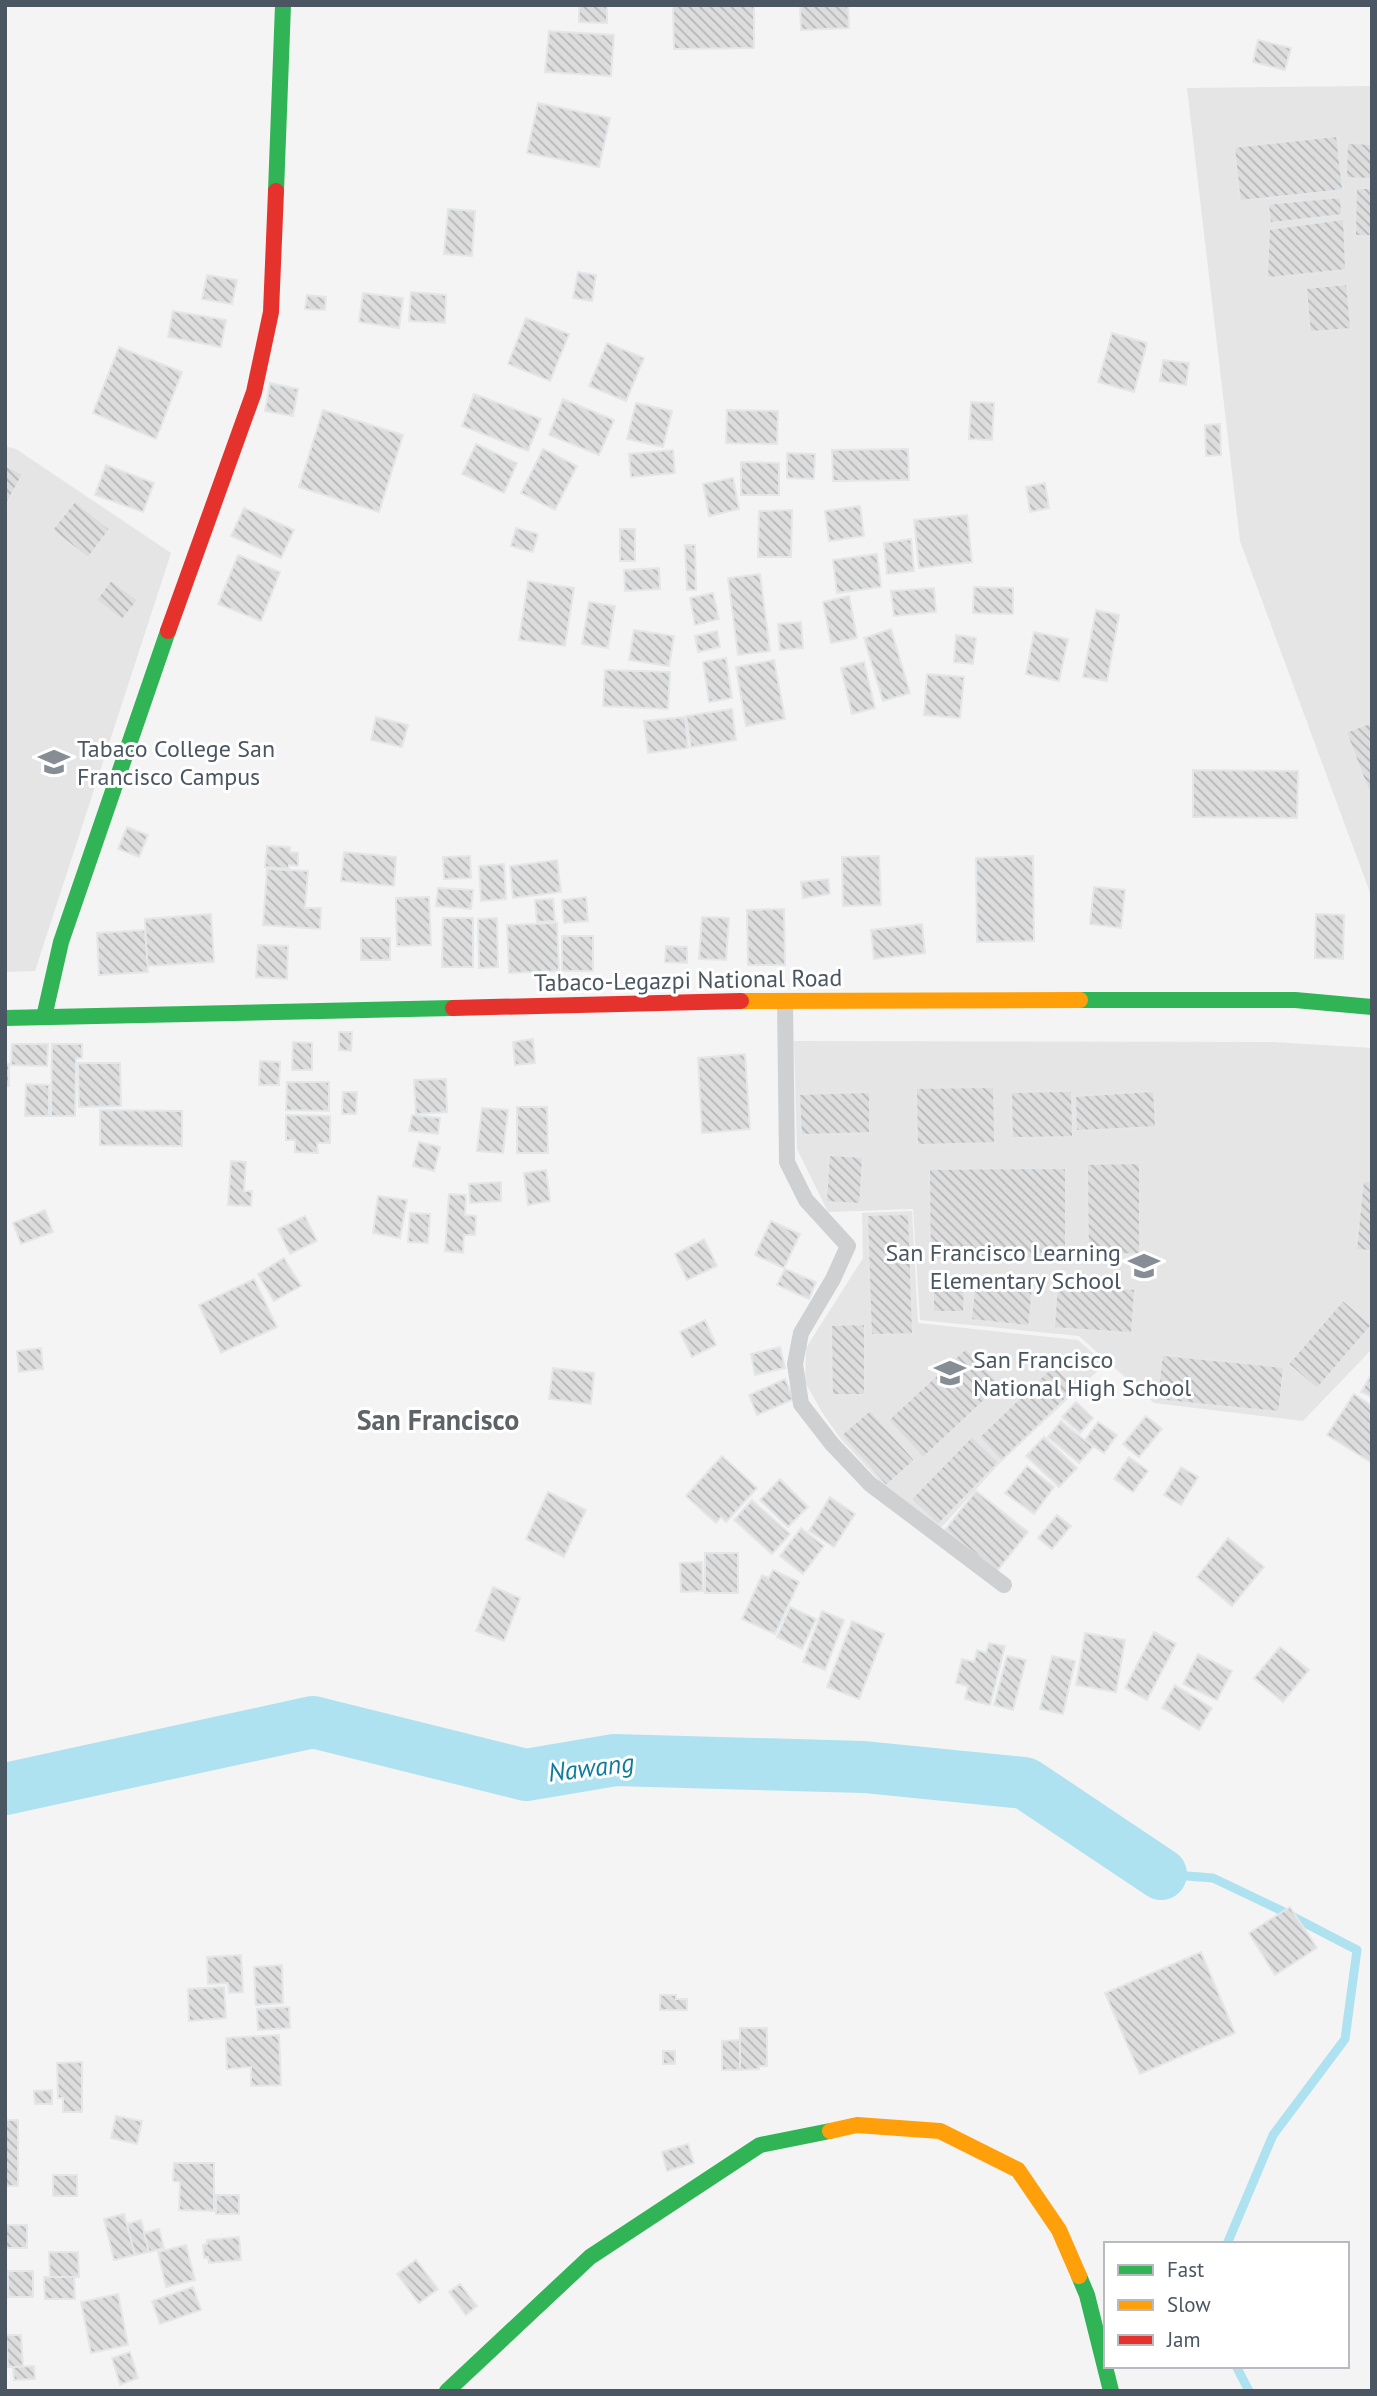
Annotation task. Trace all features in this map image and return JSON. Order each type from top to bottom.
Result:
[{"type":"street","points":[[44,1017],[66,929],[156,663],[254,392],[271,312],[283,5]]},
{"type":"street","name":"Tabaco-Legazpi National Road","points":[[5,1018],[785,1001],[1295,1000],[1372,1007]]},
{"type":"street","points":[[447,2391],[590,2257],[760,2145],[857,2125],[940,2131],[1018,2170],[1059,2230],[1087,2295],[1104,2363]]},
{"type":"street","points":[[1105,2368],[1111,2391]]},
{"type":"lane","points":[[785,1001],[787,1162],[806,1200],[848,1246],[833,1279],[801,1333],[795,1364],[801,1404],[832,1444],[870,1484],[1004,1585]]},
{"type":"shaded area","points":[[1372,86],[1372,898],[1240,541],[1187,88]]},
{"type":"shaded area","name":"Tabaco College San Francisco Campus","points":[[5,446],[16,449],[171,553],[35,971],[5,972]]},
{"type":"shaded area","name":"San Francisco Learning Elementary School","points":[[794,1041],[1272,1042],[1372,1048],[1372,1349],[1303,1421],[1154,1403],[1079,1336],[920,1320],[913,1209],[828,1212],[797,1149]]},
{"type":"shaded area","name":"San Francisco National High School","points":[[912,1211],[918,1323],[1078,1340],[1105,1364],[999,1464],[940,1529],[885,1487],[840,1438],[805,1382],[806,1348],[863,1258],[862,1213]]},
{"type":"building","points":[[579,5],[607,5],[607,23],[579,22]]},
{"type":"building","points":[[673,5],[754,5],[754,48],[674,49]]},
{"type":"building","points":[[800,5],[848,5],[849,28],[801,30]]},
{"type":"building","points":[[549,31],[614,35],[611,76],[545,72]]},
{"type":"building","points":[[1258,40],[1291,48],[1285,70],[1253,62]]},
{"type":"building","points":[[538,103],[610,118],[599,167],[527,153]]},
{"type":"building","points":[[1337,136],[1343,190],[1240,201],[1234,147]]},
{"type":"building","points":[[1347,143],[1372,144],[1372,179],[1346,178]]},
{"type":"building","points":[[1356,188],[1372,188],[1372,236],[1355,236]]},
{"type":"building","points":[[1341,197],[1342,215],[1270,223],[1268,204]]},
{"type":"building","points":[[448,209],[475,211],[472,256],[444,254]]},
{"type":"building","points":[[1344,219],[1346,270],[1267,278],[1269,229]]},
{"type":"building","points":[[578,272],[596,275],[592,301],[573,298]]},
{"type":"building","points":[[207,275],[237,280],[232,304],[202,299]]},
{"type":"building","points":[[1347,284],[1351,329],[1310,332],[1306,288]]},
{"type":"building","points":[[411,292],[446,295],[445,323],[409,321]]},
{"type":"building","points":[[363,293],[403,298],[399,328],[359,322]]},
{"type":"building","points":[[307,295],[326,297],[325,310],[305,309]]},
{"type":"building","points":[[173,311],[226,320],[221,347],[168,337]]},
{"type":"building","points":[[526,318],[569,334],[550,381],[508,364]]},
{"type":"building","points":[[1112,333],[1147,343],[1134,392],[1098,382]]},
{"type":"building","points":[[607,343],[644,358],[626,401],[589,386]]},
{"type":"building","points":[[119,347],[182,372],[156,439],[93,413]]},
{"type":"building","points":[[1163,360],[1189,363],[1186,385],[1160,381]]},
{"type":"building","points":[[270,383],[298,389],[293,416],[265,411]]},
{"type":"building","points":[[474,394],[541,419],[528,451],[462,426]]},
{"type":"building","points":[[563,399],[614,420],[599,455],[549,435]]},
{"type":"building","points":[[971,402],[994,403],[992,440],[969,439]]},
{"type":"building","points":[[636,403],[672,411],[663,447],[627,439]]},
{"type":"building","points":[[323,410],[403,435],[379,512],[299,487]]},
{"type":"building","points":[[727,410],[778,411],[777,444],[726,443]]},
{"type":"building","points":[[1220,424],[1221,455],[1206,456],[1205,425]]},
{"type":"building","points":[[476,444],[517,463],[504,493],[462,474]]},
{"type":"building","points":[[543,449],[577,466],[555,510],[521,493]]},
{"type":"building","points":[[908,449],[909,480],[833,481],[832,450]]},
{"type":"building","points":[[673,450],[675,473],[631,477],[629,454]]},
{"type":"building","points":[[787,453],[815,454],[814,479],[787,478]]},
{"type":"building","points":[[741,462],[779,463],[779,495],[741,495]]},
{"type":"building","points":[[5,465],[23,474],[5,507]]},
{"type":"building","points":[[106,465],[154,483],[143,512],[95,495]]},
{"type":"building","points":[[733,478],[739,509],[709,516],[703,484]]},
{"type":"building","points":[[1045,483],[1049,508],[1030,512],[1026,487]]},
{"type":"building","points":[[75,501],[110,529],[88,558],[52,530]]},
{"type":"building","points":[[860,506],[864,536],[829,541],[825,511]]},
{"type":"building","points":[[244,508],[294,530],[281,558],[231,536]]},
{"type":"building","points":[[792,510],[791,557],[758,557],[759,511]]},
{"type":"building","points":[[967,515],[972,562],[919,568],[914,520]]},
{"type":"building","points":[[516,528],[538,534],[533,552],[511,546]]},
{"type":"building","points":[[620,529],[635,529],[635,561],[620,561]]},
{"type":"building","points":[[911,539],[914,571],[887,574],[884,543]]},
{"type":"building","points":[[685,545],[695,545],[696,590],[687,590]]},
{"type":"building","points":[[877,554],[881,587],[837,593],[833,560]]},
{"type":"building","points":[[238,555],[280,572],[261,621],[218,604]]},
{"type":"building","points":[[659,568],[660,589],[625,591],[624,570]]},
{"type":"building","points":[[760,574],[770,651],[738,655],[728,578]]},
{"type":"building","points":[[111,580],[138,600],[122,620],[96,600]]},
{"type":"building","points":[[528,581],[574,588],[565,646],[519,640]]},
{"type":"building","points":[[974,587],[1013,588],[1013,614],[973,613]]},
{"type":"building","points":[[934,588],[936,612],[894,616],[891,591]]},
{"type":"building","points":[[713,593],[719,619],[695,625],[690,598]]},
{"type":"building","points":[[849,596],[857,638],[831,643],[823,602]]},
{"type":"building","points":[[589,602],[615,606],[608,648],[582,644]]},
{"type":"building","points":[[1096,610],[1119,615],[1107,681],[1083,677]]},
{"type":"building","points":[[801,622],[803,648],[780,650],[778,624]]},
{"type":"building","points":[[891,629],[910,693],[883,701],[864,638]]},
{"type":"building","points":[[634,630],[674,636],[669,666],[629,660]]},
{"type":"building","points":[[717,631],[720,647],[698,652],[695,636]]},
{"type":"building","points":[[1034,632],[1068,639],[1059,681],[1026,674]]},
{"type":"building","points":[[956,635],[976,638],[973,664],[954,662]]},
{"type":"building","points":[[726,658],[732,698],[709,702],[703,662]]},
{"type":"building","points":[[774,660],[785,719],[746,726],[736,667]]},
{"type":"building","points":[[864,662],[875,708],[852,714],[841,668]]},
{"type":"building","points":[[605,670],[670,672],[668,709],[603,706]]},
{"type":"building","points":[[927,674],[964,677],[960,718],[924,715]]},
{"type":"building","points":[[732,709],[736,740],[691,747],[686,716]]},
{"type":"building","points":[[376,717],[408,725],[402,747],[371,740]]},
{"type":"building","points":[[685,717],[688,748],[648,753],[644,721]]},
{"type":"building","points":[[1372,722],[1372,789],[1368,790],[1346,732]]},
{"type":"building","points":[[1193,770],[1298,771],[1297,818],[1193,817]]},
{"type":"building","points":[[127,827],[148,835],[139,857],[118,849]]},
{"type":"building","points":[[267,846],[290,847],[290,852],[298,853],[298,866],[289,865],[289,869],[265,867]]},
{"type":"building","points":[[344,852],[396,857],[394,886],[341,881]]},
{"type":"building","points":[[470,856],[471,878],[444,879],[443,857]]},
{"type":"building","points":[[879,856],[881,905],[843,906],[842,857]]},
{"type":"building","points":[[1033,856],[1034,941],[977,942],[976,858]]},
{"type":"building","points":[[557,860],[561,892],[513,898],[510,866]]},
{"type":"building","points":[[504,864],[506,899],[481,901],[479,866]]},
{"type":"building","points":[[267,869],[308,871],[305,908],[321,908],[320,929],[263,925]]},
{"type":"building","points":[[828,879],[830,894],[803,898],[801,882]]},
{"type":"building","points":[[1094,887],[1125,890],[1121,928],[1090,924]]},
{"type":"building","points":[[438,888],[473,890],[471,909],[436,906]]},
{"type":"building","points":[[429,897],[431,945],[397,946],[396,898]]},
{"type":"building","points":[[586,897],[588,921],[564,923],[562,900]]},
{"type":"building","points":[[553,899],[555,921],[537,922],[535,900]]},
{"type":"building","points":[[784,909],[785,965],[748,965],[747,910]]},
{"type":"building","points":[[211,914],[214,962],[147,966],[145,919]]},
{"type":"building","points":[[1316,914],[1344,915],[1343,959],[1315,958]]},
{"type":"building","points":[[702,917],[729,918],[726,960],[699,959]]},
{"type":"building","points":[[443,918],[473,918],[473,967],[442,967]]},
{"type":"building","points":[[497,918],[498,967],[479,968],[478,919]]},
{"type":"building","points":[[557,923],[559,971],[509,973],[507,925]]},
{"type":"building","points":[[922,924],[925,953],[874,959],[871,930]]},
{"type":"building","points":[[145,930],[148,972],[99,975],[97,933]]},
{"type":"building","points":[[562,936],[593,936],[593,971],[562,971]]},
{"type":"building","points":[[361,938],[390,938],[390,960],[361,960]]},
{"type":"building","points":[[258,945],[288,946],[287,979],[256,977]]},
{"type":"building","points":[[666,946],[687,947],[687,963],[665,962]]},
{"type":"building","points":[[339,1032],[352,1032],[351,1051],[339,1050]]},
{"type":"building","points":[[533,1039],[535,1063],[515,1065],[513,1042]]},
{"type":"building","points":[[293,1042],[312,1043],[312,1070],[292,1070]]},
{"type":"building","points":[[12,1044],[48,1044],[47,1066],[11,1065]]},
{"type":"building","points":[[52,1044],[82,1044],[82,1058],[76,1058],[75,1116],[51,1116]]},
{"type":"building","points":[[745,1054],[750,1129],[702,1133],[698,1058]]},
{"type":"building","points":[[260,1061],[280,1062],[279,1085],[259,1085]]},
{"type":"building","points":[[5,1063],[9,1064],[9,1086],[5,1086]]},
{"type":"building","points":[[78,1063],[120,1063],[121,1106],[79,1107]]},
{"type":"building","points":[[446,1079],[447,1112],[416,1114],[414,1080]]},
{"type":"building","points":[[287,1082],[329,1082],[329,1111],[286,1110]]},
{"type":"building","points":[[26,1084],[49,1085],[49,1116],[25,1116]]},
{"type":"building","points":[[994,1087],[995,1143],[917,1145],[916,1088]]},
{"type":"building","points":[[1072,1091],[1073,1137],[1012,1138],[1011,1092]]},
{"type":"building","points":[[1154,1091],[1156,1127],[1076,1131],[1075,1096]]},
{"type":"building","points":[[343,1092],[357,1092],[356,1114],[342,1114]]},
{"type":"building","points":[[870,1092],[870,1133],[801,1135],[799,1094]]},
{"type":"building","points":[[517,1107],[547,1107],[548,1153],[517,1153]]},
{"type":"building","points":[[482,1108],[508,1110],[503,1153],[477,1151]]},
{"type":"building","points":[[100,1110],[182,1111],[182,1146],[100,1145]]},
{"type":"building","points":[[286,1115],[330,1116],[330,1143],[317,1143],[318,1153],[295,1152],[295,1140],[286,1140]]},
{"type":"building","points":[[412,1115],[440,1118],[438,1134],[409,1131]]},
{"type":"building","points":[[419,1142],[440,1147],[434,1171],[413,1166]]},
{"type":"building","points":[[829,1155],[863,1157],[860,1204],[826,1202]]},
{"type":"building","points":[[231,1161],[246,1162],[244,1191],[252,1191],[251,1206],[228,1205]]},
{"type":"building","points":[[1140,1163],[1140,1254],[1088,1255],[1087,1164]]},
{"type":"building","points":[[1066,1168],[1066,1258],[930,1260],[929,1169]]},
{"type":"building","points":[[546,1170],[550,1201],[528,1205],[524,1173]]},
{"type":"building","points":[[1363,1181],[1372,1181],[1372,1251],[1356,1250]]},
{"type":"building","points":[[501,1182],[501,1201],[470,1203],[469,1184]]},
{"type":"building","points":[[449,1194],[466,1195],[465,1215],[476,1216],[475,1235],[464,1235],[463,1253],[445,1251]]},
{"type":"building","points":[[378,1196],[407,1200],[400,1238],[373,1233]]},
{"type":"building","points":[[45,1210],[53,1232],[21,1244],[13,1223]]},
{"type":"building","points":[[410,1213],[430,1214],[428,1243],[408,1242]]},
{"type":"building","points":[[909,1214],[913,1334],[871,1335],[867,1215]]},
{"type":"building","points":[[305,1216],[317,1241],[290,1254],[278,1229]]},
{"type":"building","points":[[771,1221],[800,1234],[784,1268],[755,1255]]},
{"type":"building","points":[[704,1239],[717,1266],[687,1280],[675,1254]]},
{"type":"building","points":[[284,1258],[301,1286],[274,1301],[258,1274]]},
{"type":"building","points":[[785,1269],[816,1282],[809,1299],[777,1285]]},
{"type":"building","points":[[254,1279],[277,1327],[221,1353],[199,1305]]},
{"type":"building","points":[[933,1280],[965,1280],[964,1312],[933,1312]]},
{"type":"building","points":[[975,1282],[1033,1287],[1029,1326],[971,1320]]},
{"type":"building","points":[[1057,1285],[1135,1289],[1132,1333],[1054,1328]]},
{"type":"building","points":[[1343,1300],[1372,1325],[1317,1389],[1288,1364]]},
{"type":"building","points":[[705,1320],[716,1345],[692,1357],[680,1332]]},
{"type":"building","points":[[865,1324],[865,1395],[832,1395],[831,1325]]},
{"type":"building","points":[[780,1347],[785,1368],[755,1375],[751,1354]]},
{"type":"building","points":[[41,1348],[43,1369],[19,1372],[17,1351]]},
{"type":"building","points":[[966,1348],[1001,1385],[923,1458],[888,1420]]},
{"type":"building","points":[[1162,1355],[1284,1367],[1279,1412],[1157,1400]]},
{"type":"building","points":[[1054,1365],[1076,1389],[1001,1461],[979,1437]]},
{"type":"building","points":[[553,1368],[594,1373],[591,1404],[549,1399]]},
{"type":"building","points":[[1372,1373],[1372,1397],[1361,1392]]},
{"type":"building","points":[[785,1379],[794,1399],[757,1415],[749,1395]]},
{"type":"building","points":[[1354,1394],[1372,1406],[1372,1463],[1327,1435]]},
{"type":"building","points":[[1076,1402],[1093,1418],[1080,1433],[1062,1417]]},
{"type":"building","points":[[870,1410],[915,1460],[886,1486],[841,1435]]},
{"type":"building","points":[[1146,1416],[1162,1429],[1139,1457],[1123,1444]]},
{"type":"building","points":[[1061,1421],[1093,1447],[1079,1463],[1048,1437]]},
{"type":"building","points":[[1098,1422],[1117,1435],[1104,1453],[1085,1440]]},
{"type":"building","points":[[972,1436],[999,1462],[938,1525],[911,1499]]},
{"type":"building","points":[[1044,1437],[1077,1468],[1059,1487],[1026,1456]]},
{"type":"building","points":[[722,1456],[757,1488],[726,1522],[721,1517],[716,1523],[686,1496]]},
{"type":"building","points":[[1129,1457],[1148,1471],[1133,1492],[1114,1479]]},
{"type":"building","points":[[1027,1466],[1054,1487],[1034,1514],[1005,1493]]},
{"type":"building","points":[[1181,1467],[1198,1477],[1181,1505],[1164,1495]]},
{"type":"building","points":[[780,1479],[808,1507],[788,1527],[760,1500]]},
{"type":"building","points":[[976,1491],[1028,1532],[997,1571],[945,1530]]},
{"type":"building","points":[[548,1492],[586,1510],[564,1557],[526,1539]]},
{"type":"building","points":[[830,1497],[855,1514],[834,1547],[809,1531]]},
{"type":"building","points":[[752,1500],[790,1534],[772,1554],[734,1520]]},
{"type":"building","points":[[1057,1515],[1071,1526],[1052,1549],[1038,1538]]},
{"type":"building","points":[[801,1528],[824,1546],[803,1574],[780,1556]]},
{"type":"building","points":[[1228,1538],[1264,1567],[1232,1606],[1197,1577]]},
{"type":"building","points":[[705,1553],[738,1553],[738,1593],[705,1593]]},
{"type":"building","points":[[702,1562],[703,1591],[681,1592],[680,1563]]},
{"type":"building","points":[[773,1570],[799,1582],[775,1634],[742,1619],[762,1575],[769,1578]]},
{"type":"building","points":[[493,1587],[520,1598],[504,1641],[476,1631]]},
{"type":"building","points":[[790,1607],[816,1619],[802,1649],[777,1637]]},
{"type":"building","points":[[822,1611],[844,1620],[825,1670],[803,1662]]},
{"type":"building","points":[[852,1621],[884,1634],[859,1699],[827,1687]]},
{"type":"building","points":[[1154,1632],[1176,1644],[1147,1700],[1125,1688]]},
{"type":"building","points":[[1085,1633],[1125,1640],[1116,1692],[1076,1685]]},
{"type":"building","points":[[989,1643],[1005,1646],[990,1705],[965,1699],[968,1686],[956,1683],[962,1659],[974,1662],[977,1650],[986,1653]]},
{"type":"building","points":[[1280,1647],[1309,1670],[1283,1702],[1254,1678]]},
{"type":"building","points":[[1198,1654],[1232,1671],[1217,1700],[1183,1684]]},
{"type":"building","points":[[1007,1656],[1026,1660],[1013,1710],[994,1705]]},
{"type":"building","points":[[1052,1656],[1075,1661],[1063,1714],[1040,1709]]},
{"type":"building","points":[[1175,1685],[1212,1708],[1199,1730],[1162,1708]]},
{"type":"building","points":[[1290,1907],[1317,1948],[1275,1975],[1249,1933]]},
{"type":"building","points":[[1201,1952],[1235,2033],[1140,2074],[1105,1993]]},
{"type":"building","points":[[241,1955],[243,1992],[229,1993],[228,1983],[208,1984],[207,1957]]},
{"type":"building","points":[[282,1965],[283,2003],[256,2005],[254,1967]]},
{"type":"building","points":[[224,1987],[226,2018],[189,2021],[188,1989]]},
{"type":"building","points":[[660,1995],[676,1995],[676,1999],[687,1999],[687,2010],[660,2010]]},
{"type":"building","points":[[289,2007],[290,2028],[258,2030],[257,2009]]},
{"type":"building","points":[[740,2028],[767,2028],[767,2066],[740,2070]]},
{"type":"building","points":[[279,2035],[281,2085],[251,2086],[251,2067],[227,2069],[226,2038]]},
{"type":"building","points":[[740,2040],[740,2070],[722,2070],[722,2041]]},
{"type":"building","points":[[663,2051],[675,2051],[675,2064],[663,2064]]},
{"type":"building","points":[[82,2062],[82,2112],[63,2112],[63,2098],[58,2098],[57,2063]]},
{"type":"building","points":[[52,2090],[52,2104],[35,2104],[34,2091]]},
{"type":"building","points":[[116,2116],[142,2121],[137,2144],[111,2138]]},
{"type":"building","points":[[5,2120],[18,2120],[18,2186],[5,2186]]},
{"type":"building","points":[[688,2144],[694,2163],[667,2171],[662,2152]]},
{"type":"building","points":[[174,2163],[214,2163],[214,2211],[179,2210],[180,2182],[173,2181]]},
{"type":"building","points":[[53,2175],[77,2175],[77,2196],[53,2196]]},
{"type":"building","points":[[216,2195],[239,2195],[239,2214],[216,2214]]},
{"type":"building","points":[[124,2214],[135,2255],[114,2260],[104,2219]]},
{"type":"building","points":[[141,2220],[149,2252],[135,2255],[127,2224]]},
{"type":"building","points":[[5,2225],[27,2225],[27,2248],[5,2248]]},
{"type":"building","points":[[159,2229],[164,2248],[149,2252],[144,2233]]},
{"type":"building","points":[[239,2237],[241,2260],[209,2263],[208,2257],[204,2258],[203,2245],[207,2244],[207,2240]]},
{"type":"building","points":[[186,2245],[195,2280],[166,2287],[158,2252]]},
{"type":"building","points":[[49,2252],[78,2252],[79,2277],[50,2277]]},
{"type":"building","points":[[416,2260],[438,2289],[419,2303],[397,2274]]},
{"type":"building","points":[[8,2271],[33,2271],[33,2297],[8,2297]]},
{"type":"building","points":[[44,2277],[74,2277],[75,2299],[45,2299]]},
{"type":"building","points":[[460,2284],[477,2306],[466,2315],[449,2292]]},
{"type":"building","points":[[193,2287],[201,2310],[160,2324],[152,2301]]},
{"type":"building","points":[[118,2294],[128,2345],[91,2353],[81,2302]]},
{"type":"building","points":[[6,2335],[21,2335],[23,2367],[8,2367]]},
{"type":"building","points":[[130,2352],[138,2378],[120,2385],[112,2358]]},
{"type":"building","points":[[34,2366],[35,2379],[14,2380],[13,2367]]},
{"type":"waterway","name":"Nawang","points":[[5,1789],[313,1722],[526,1775],[615,1760],[864,1767],[1025,1783],[1161,1874]]},
{"type":"waterway","points":[[1161,1874],[1213,1878],[1357,1950],[1345,2039],[1273,2135],[1228,2242]]},
{"type":"waterway","points":[[1237,2368],[1249,2391]]},
{"type":"traffic: fast","points":[[276,191],[283,5]]},
{"type":"traffic: fast","points":[[44,1017],[61,942],[168,631]]},
{"type":"traffic: fast","points":[[1080,1000],[1295,1000],[1372,1007]]},
{"type":"traffic: fast","points":[[5,1018],[453,1008]]},
{"type":"traffic: fast","points":[[447,2391],[590,2257],[760,2145],[830,2131]]},
{"type":"traffic: fast","points":[[1079,2276],[1087,2295],[1104,2363]]},
{"type":"traffic: fast","points":[[1105,2368],[1111,2391]]},
{"type":"traffic: slow","points":[[741,1001],[1080,1000]]},
{"type":"traffic: slow","points":[[830,2131],[857,2125],[940,2131],[1018,2170],[1059,2230],[1079,2276]]},
{"type":"traffic: jam","points":[[168,631],[254,392],[271,312],[276,191]]},
{"type":"traffic: jam","points":[[453,1008],[741,1001]]},
{"type":"place","name":"Tabaco College San Francisco Campus","points":[[54,762]]},
{"type":"place","name":"San Francisco Learning Elementary School","points":[[1144,1266]]},
{"type":"place","name":"San Francisco National High School","points":[[950,1373]]},
{"type":"district","name":"San Francisco","points":[[438,1419]]}]
